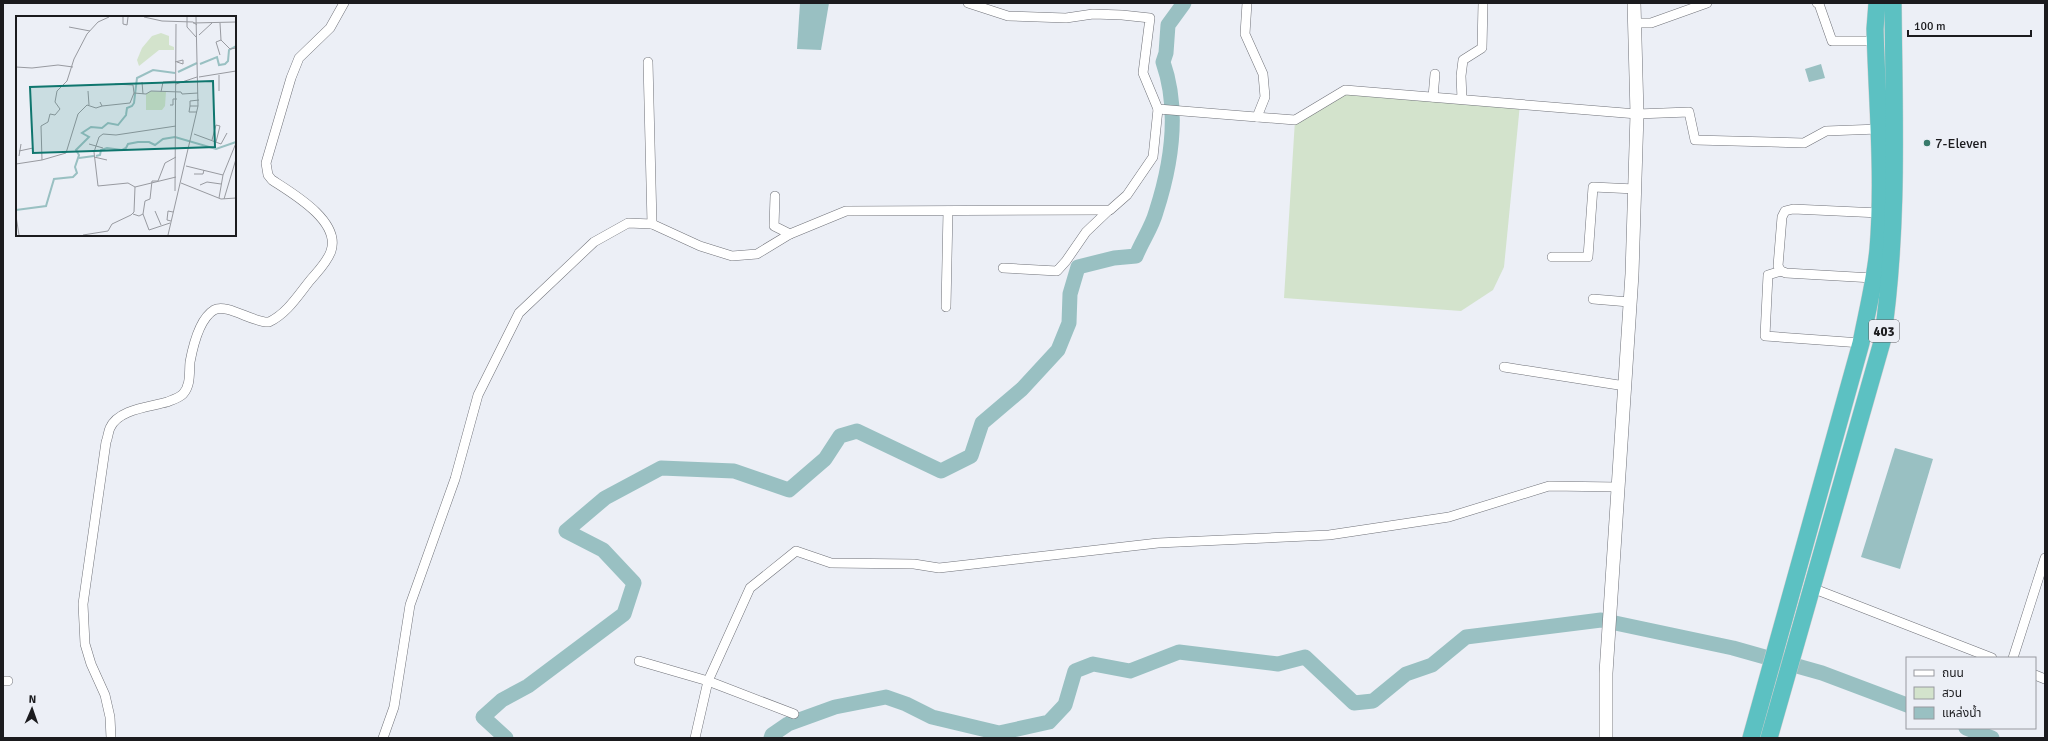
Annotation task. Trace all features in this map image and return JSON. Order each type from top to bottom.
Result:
[{"type":"highway","name":"403","points":[[1768,738],[1783,687],[1786,645],[1861,343],[1873,278],[1880,213],[1875,3]]},
{"type":"highway","name":"403","points":[[1751,738],[1767,684],[1812,588],[1882,342],[1890,292],[1896,137],[1893,3]]},
{"type":"street","points":[[111,738],[110,717],[105,695],[91,664],[85,644],[83,604],[106,442],[111,426],[118,417],[133,411],[173,400],[183,395],[188,385],[190,361],[201,327],[212,311],[223,309],[255,320],[269,322],[285,311],[328,258],[332,244],[332,237],[327,225],[317,213],[268,176],[266,163],[291,78],[299,58],[330,28],[344,3]]},
{"type":"street","points":[[968,3],[1008,16],[1066,18],[1093,14],[1122,14],[1150,18],[1143,73],[1159,109],[1153,157],[1127,195],[1110,210],[1108,210],[1086,232],[1066,262],[1057,271],[1003,268]]},
{"type":"street","points":[[1247,3],[1245,34],[1263,74],[1265,97],[1257,117]]},
{"type":"street","points":[[1462,99],[1461,76],[1463,60],[1482,48],[1484,3]]},
{"type":"street","points":[[1606,738],[1606,673],[1632,274],[1637,114],[1634,3]]},
{"type":"street","points":[[1634,23],[1651,23],[1707,3]]},
{"type":"street","points":[[1817,3],[1819,4],[1832,41],[1875,35]]},
{"type":"street","points":[[648,62],[652,224]]},
{"type":"street","points":[[1433,97],[1434,74]]},
{"type":"street","points":[[1159,109],[1295,120],[1345,90],[1637,114],[1689,112],[1695,140],[1804,143],[1826,130],[1879,129]]},
{"type":"street","points":[[1552,257],[1588,257],[1593,188],[1635,190]]},
{"type":"street","points":[[775,196],[774,226],[790,234]]},
{"type":"street","points":[[1781,271],[1778,266],[1782,217],[1785,211],[1793,209],[1880,213]]},
{"type":"street","points":[[383,738],[394,707],[410,606],[455,479],[478,395],[519,313],[594,242],[628,223],[652,224],[700,246],[732,256],[757,254],[790,234],[846,211],[1108,210]]},
{"type":"street","points":[[946,306],[948,211]]},
{"type":"street","points":[[1861,343],[1765,336],[1768,276],[1781,271],[1873,278]]},
{"type":"street","points":[[1593,299],[1629,302]]},
{"type":"street","points":[[1504,367],[1625,386]]},
{"type":"street","points":[[695,738],[708,681],[750,588],[796,551],[831,563],[914,564],[940,568],[1158,543],[1329,535],[1449,517],[1549,486],[1618,487]]},
{"type":"street","points":[[2014,657],[2045,558]]},
{"type":"street","points":[[1812,588],[1989,657]]},
{"type":"street","points":[[639,661],[708,681],[794,714]]},
{"type":"green space","points":[[1345,90],[1520,104],[1504,267],[1493,290],[1461,311],[1284,298],[1295,120]]},
{"type":"water","points":[[800,3],[829,3],[821,50],[797,49]]},
{"type":"water","points":[[1821,64],[1825,78],[1809,82],[1805,69]]},
{"type":"water","points":[[1895,448],[1933,459],[1900,569],[1861,557]]},
{"type":"waterway","points":[[506,738],[483,717],[502,700],[528,686],[624,614],[634,583],[603,550],[566,531],[605,498],[661,468],[734,471],[789,490],[825,459],[840,436],[857,431],[941,471],[971,456],[982,423],[1022,389],[1058,350],[1069,323],[1070,294],[1078,267],[1114,258],[1136,256],[1149,229],[1162,193],[1170,156],[1172,137],[1171,99],[1163,62],[1166,53],[1168,25],[1184,3]]},
{"type":"waterway","points":[[771,738],[772,735],[788,724],[835,707],[886,697],[906,704],[932,717],[999,733],[1049,722],[1065,705],[1075,671],[1093,664],[1130,671],[1179,652],[1278,664],[1305,657],[1354,703],[1373,701],[1406,674],[1432,665],[1466,637],[1601,620],[1733,648],[1822,673],[1906,705]]},
{"type":"waterway","points":[[1969,729],[1992,738]]},
{"type":"place","name":"7-Eleven","points":[[1927,143]]}]
